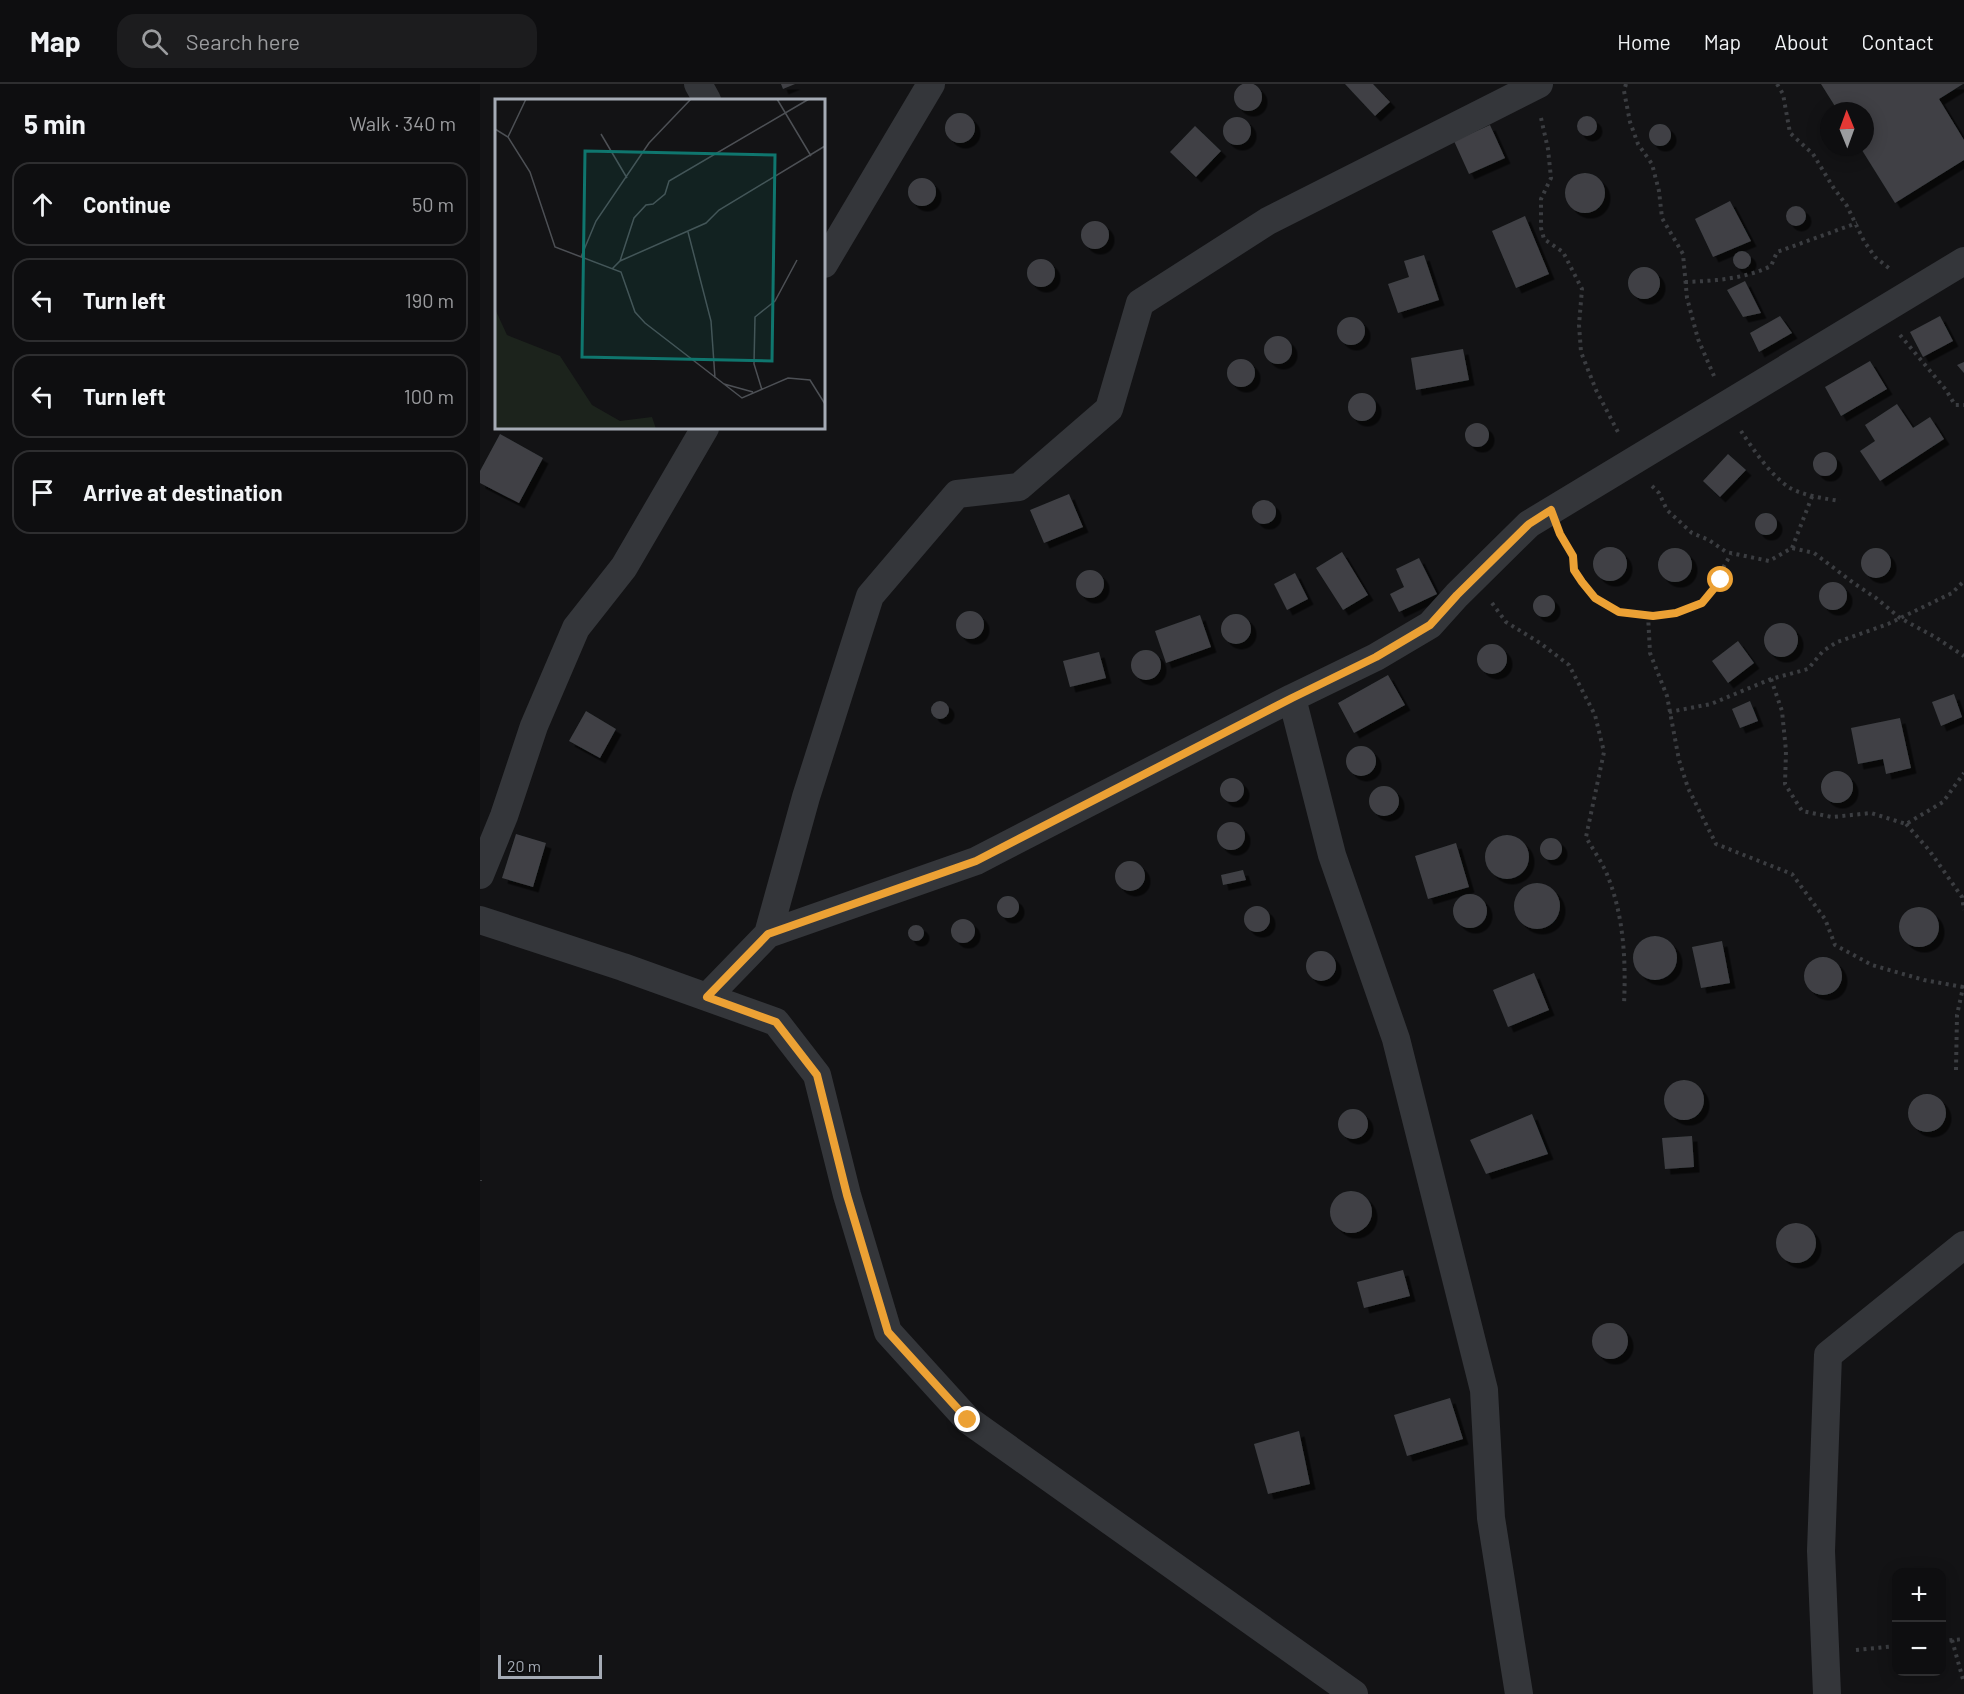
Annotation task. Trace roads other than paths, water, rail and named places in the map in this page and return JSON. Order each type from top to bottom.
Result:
[{"type":"street","points":[[698,84],[706,99]]},
{"type":"street","points":[[825,262],[931,84]]},
{"type":"street","points":[[768,934],[806,798],[870,596],[957,494],[1019,487],[1109,409],[1140,303],[1268,221],[1537,85]]},
{"type":"street","points":[[707,997],[768,934],[976,861],[1376,657],[1430,625],[1529,524],[1964,261]]},
{"type":"street","points":[[480,875],[504,816],[534,726],[576,628],[624,567],[704,429]]},
{"type":"street","points":[[1292,698],[1332,855],[1396,1039],[1484,1390],[1491,1518],[1519,1694]]},
{"type":"street","points":[[480,920],[776,1022],[817,1075],[847,1195],[888,1332],[968,1420],[1354,1694]]},
{"type":"street","points":[[1827,1694],[1821,1551],[1828,1355],[1964,1245]]}]
